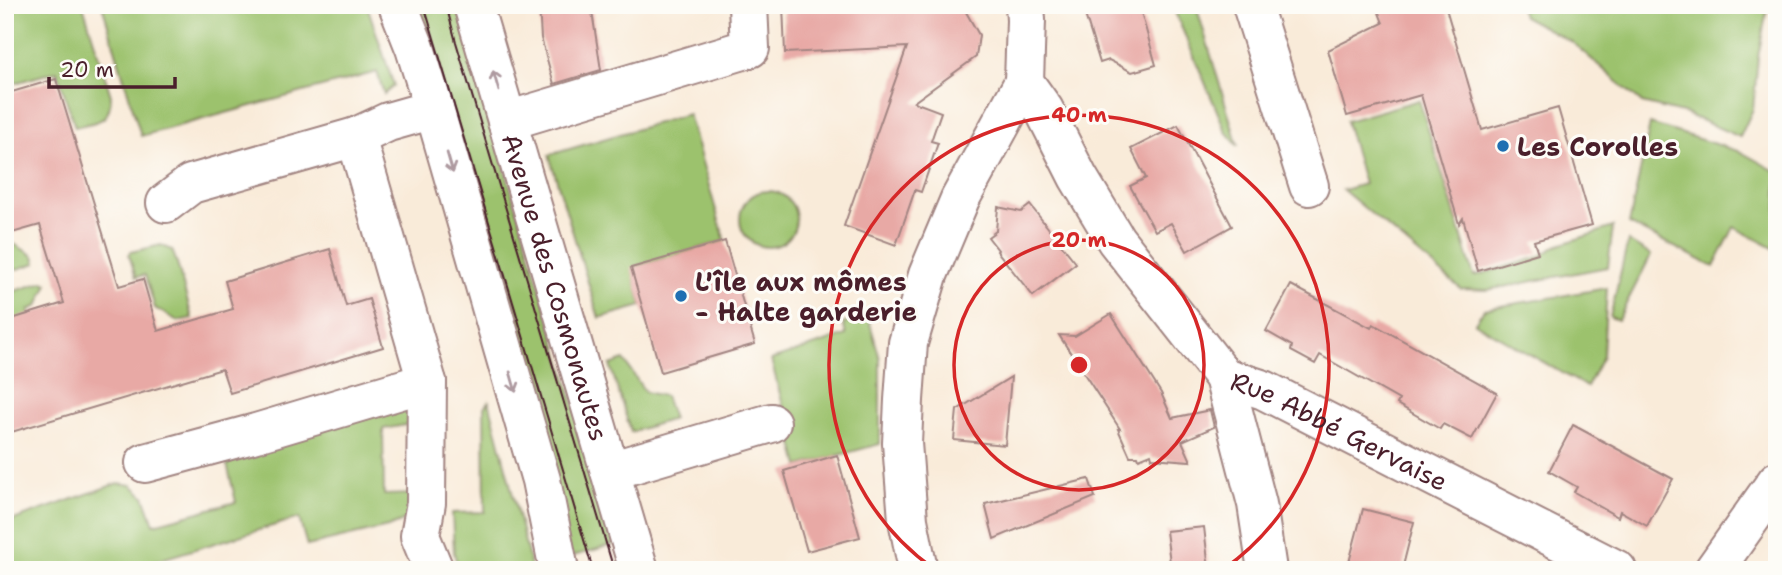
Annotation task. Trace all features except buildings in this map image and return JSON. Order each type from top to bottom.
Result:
[{"type":"street","points":[[398,5],[434,109],[541,480],[559,570]]},
{"type":"street","name":"Avenue des Cosmonautes","points":[[473,5],[639,570]]},
{"type":"street","points":[[918,570],[908,520],[902,443],[908,343],[928,275],[960,199],[1024,82],[1025,5]]},
{"type":"street","points":[[1252,5],[1309,186]]},
{"type":"street","points":[[507,121],[750,48],[763,7]]},
{"type":"street","name":"Rue Abbé Gervaise","points":[[1024,82],[1044,110],[1078,177],[1116,240],[1224,377],[1264,390],[1617,570]]},
{"type":"street","points":[[166,203],[191,184],[356,137],[387,122],[434,109]]},
{"type":"street","points":[[356,137],[427,382],[426,503],[420,536],[434,570]]},
{"type":"street","points":[[1224,377],[1257,504],[1267,570]]},
{"type":"street","points":[[145,463],[427,382]]},
{"type":"street","points":[[610,471],[771,423]]},
{"type":"street","points":[[1714,570],[1777,481]]},
{"type":"green space","points":[[5,5],[83,5],[111,96],[105,117],[75,127],[57,71],[5,86]]},
{"type":"green space","points":[[102,5],[367,5],[394,86],[384,94],[377,72],[141,136]]},
{"type":"green space","points":[[413,5],[457,5],[615,544],[570,557]]},
{"type":"green space","points":[[1172,5],[1196,5],[1238,146],[1226,132]]},
{"type":"green space","points":[[1519,5],[1768,5],[1758,57],[1753,109],[1740,137],[1686,114],[1642,103],[1572,42],[1523,16]]},
{"type":"green space","points":[[1419,100],[1474,276],[1539,257],[1556,246],[1613,227],[1608,267],[1487,290],[1461,289],[1343,190],[1364,184],[1346,121]]},
{"type":"green space","points":[[688,114],[725,241],[632,268],[642,306],[599,318],[549,155]]},
{"type":"green space","points":[[1650,124],[1741,152],[1777,172],[1777,250],[1734,227],[1714,267],[1629,224]]},
{"type":"green space","points":[[768,191],[783,196],[791,204],[796,219],[791,234],[783,242],[768,247],[753,242],[745,234],[740,219],[745,204],[753,196]]},
{"type":"green space","points":[[9,241],[34,256],[36,263],[5,273],[5,242]]},
{"type":"green space","points":[[1628,241],[1651,255],[1618,320],[1610,317]]},
{"type":"green space","points":[[161,245],[172,250],[192,318],[178,321],[155,308],[145,275],[136,277],[129,255],[131,252]]},
{"type":"green space","points":[[43,282],[48,284],[38,306],[29,310],[35,333],[5,371],[5,294]]},
{"type":"green space","points":[[1607,288],[1603,356],[1587,387],[1475,323],[1484,309]]},
{"type":"green space","points":[[868,316],[880,359],[880,444],[799,466],[771,360],[846,335],[843,323]]},
{"type":"green space","points":[[624,360],[645,392],[665,396],[673,419],[631,432],[610,365]]},
{"type":"green space","points":[[489,401],[532,570],[459,570],[454,553],[452,513],[485,512],[484,407]]},
{"type":"green space","points":[[398,404],[410,411],[417,423],[383,429],[384,495],[413,494],[406,520],[388,527],[307,546],[299,518],[125,570],[5,570],[5,523],[118,483],[132,485],[144,496],[154,524],[236,502],[227,464],[250,452]]},
{"type":"tram line","points":[[424,5],[593,570]]},
{"type":"tram line","points":[[446,5],[614,570]]},
{"type":"place","name":"Les Corolles","points":[[1503,146]]},
{"type":"place","name":"L'île aux mômes - Halte garderie","points":[[681,296]]}]
